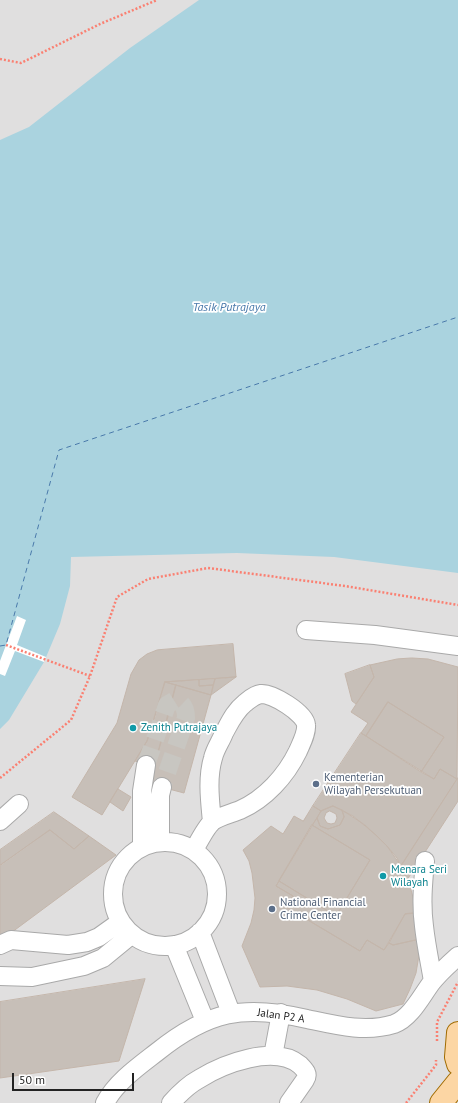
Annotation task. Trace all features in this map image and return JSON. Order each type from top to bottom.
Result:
[{"type":"main road","points":[[458,1033],[456,1057],[458,1064]]},
{"type":"main road","points":[[441,1103],[458,1082]]},
{"type":"street","points":[[306,630],[375,634],[458,646]]},
{"type":"street","points":[[194,850],[212,822],[253,804],[265,795],[287,770],[298,751],[306,732],[304,718],[289,705],[269,695],[261,694],[252,697],[240,707],[230,721],[213,758],[210,775],[212,822]]},
{"type":"street","points":[[142,846],[142,791],[146,765]]},
{"type":"street","points":[[160,842],[160,795],[162,787]]},
{"type":"street","points":[[0,821],[19,804]]},
{"type":"street","points":[[160,842],[177,843],[194,850],[206,862],[214,876],[217,893],[215,909],[208,924],[196,936],[181,944],[165,947],[147,944],[132,935],[120,922],[113,905],[112,888],[117,870],[128,856],[142,846],[160,842]]},
{"type":"street","points":[[425,861],[422,911],[433,981]]},
{"type":"street","points":[[0,945],[10,940],[68,945],[87,942],[120,922]]},
{"type":"street","points":[[200,932],[231,1013]]},
{"type":"street","points":[[0,976],[32,977],[84,966],[103,958],[132,935]]},
{"type":"street","points":[[174,945],[205,1021]]},
{"type":"street","name":"Jalan P2 A","points":[[105,1103],[119,1085],[167,1044],[205,1021],[231,1013],[258,1011],[281,1013],[336,1026],[359,1028],[395,1024],[410,1012],[433,981],[458,956]]},
{"type":"street","points":[[273,1056],[281,1013]]},
{"type":"street","points":[[171,1103],[182,1091],[198,1079],[250,1058],[262,1056],[273,1056],[289,1059],[300,1065],[307,1072],[307,1077],[289,1103]]},
{"type":"path","points":[[0,59],[21,63],[100,24],[157,0]]},
{"type":"path","points":[[0,778],[71,720],[90,676],[117,597],[148,579],[208,568],[345,586],[458,605]]},
{"type":"path","points":[[6,645],[90,676]]},
{"type":"path","points":[[406,1103],[436,1065]]},
{"type":"shaded area","points":[[0,0],[410,0],[0,304]]},
{"type":"shaded area","points":[[29,493],[458,500],[458,1103],[0,1103],[0,571]]},
{"type":"water","name":"Tasik Putrajaya","points":[[199,0],[458,0],[458,573],[334,557],[237,553],[71,557],[70,586],[60,624],[44,662],[9,720],[0,729],[0,140],[29,127],[130,48]]},
{"type":"pier","points":[[17,616],[26,620],[17,645],[46,657],[44,662],[15,651],[5,676],[0,674],[0,661]]},
{"type":"building","name":"Zenith Putrajaya","points":[[233,644],[236,677],[165,682],[147,741],[102,815],[72,797],[117,723],[131,674],[139,660],[147,654],[157,650]]},
{"type":"building","points":[[397,659],[428,659],[458,667],[457,779],[440,769],[434,779],[421,772],[444,737],[388,702],[366,736],[361,733],[368,723],[351,712],[374,677],[370,665]]},
{"type":"building","points":[[370,665],[374,677],[356,704],[352,701],[345,674]]},
{"type":"building","points":[[236,677],[211,695],[215,679]]},
{"type":"building","points":[[215,679],[213,685],[199,686],[199,680]]},
{"type":"building","points":[[199,680],[199,686],[213,685],[211,695],[165,682]]},
{"type":"building","points":[[165,682],[176,685],[165,728],[153,725]]},
{"type":"building","name":"Zenith Putrajaya","points":[[176,685],[211,695],[184,793],[150,784]]},
{"type":"building","points":[[388,702],[444,737],[421,772],[366,736]]},
{"type":"building","points":[[153,725],[165,728],[154,767],[135,761],[147,741]]},
{"type":"building","points":[[361,733],[434,779],[440,769],[457,779],[401,866],[387,846],[353,816],[333,806],[321,811],[313,806]]},
{"type":"building","points":[[458,778],[458,801],[407,880],[401,866]]},
{"type":"building","points":[[118,789],[131,797],[123,811],[110,802]]},
{"type":"building","name":"National Financial Crime Center","points":[[313,806],[321,811],[276,886],[293,896],[286,907],[360,951],[367,940],[384,950],[389,943],[393,945],[420,939],[416,973],[403,1004],[376,1011],[347,999],[317,990],[287,986],[260,987],[242,946],[251,923],[255,898],[249,861],[243,850],[271,826],[283,834],[294,816],[303,821]]},
{"type":"building","points":[[333,806],[342,810],[344,817],[340,825],[328,829],[320,826],[317,818],[321,811]],"holes":[[[330,811],[336,814],[337,818],[335,823],[327,823],[324,818],[326,813]]]},
{"type":"building","name":"Menara Seri Wilayah","points":[[342,810],[365,825],[387,846],[397,858],[410,886],[417,913],[405,914],[384,950],[367,940],[360,951],[286,907],[293,896],[276,886],[279,881],[336,916],[370,860],[312,825],[317,818],[320,826],[328,829],[340,825],[344,817]]},
{"type":"building","points":[[54,812],[89,836],[74,849],[50,830],[0,865],[0,850]]},
{"type":"building","points":[[312,825],[370,860],[336,916],[279,881]]},
{"type":"building","points":[[50,830],[74,849],[89,836],[116,855],[0,941],[0,866]]},
{"type":"building","points":[[417,913],[420,939],[393,945],[389,943],[405,914]]},
{"type":"building","points":[[145,979],[119,1061],[0,1078],[0,1002]]},
{"type":"ferry route","points":[[0,646],[6,645],[59,450],[458,317]]},
{"type":"tunnel","points":[[146,765],[167,705],[175,700],[181,703],[186,712],[186,718],[162,787]]},
{"type":"place","name":"Zenith Putrajaya","points":[[133,728]]},
{"type":"place","name":"Kementerian Wilayah Persekutuan","points":[[316,784]]},
{"type":"place","name":"Menara Seri Wilayah","points":[[383,876]]},
{"type":"place","name":"National Financial Crime Center","points":[[272,909]]}]
